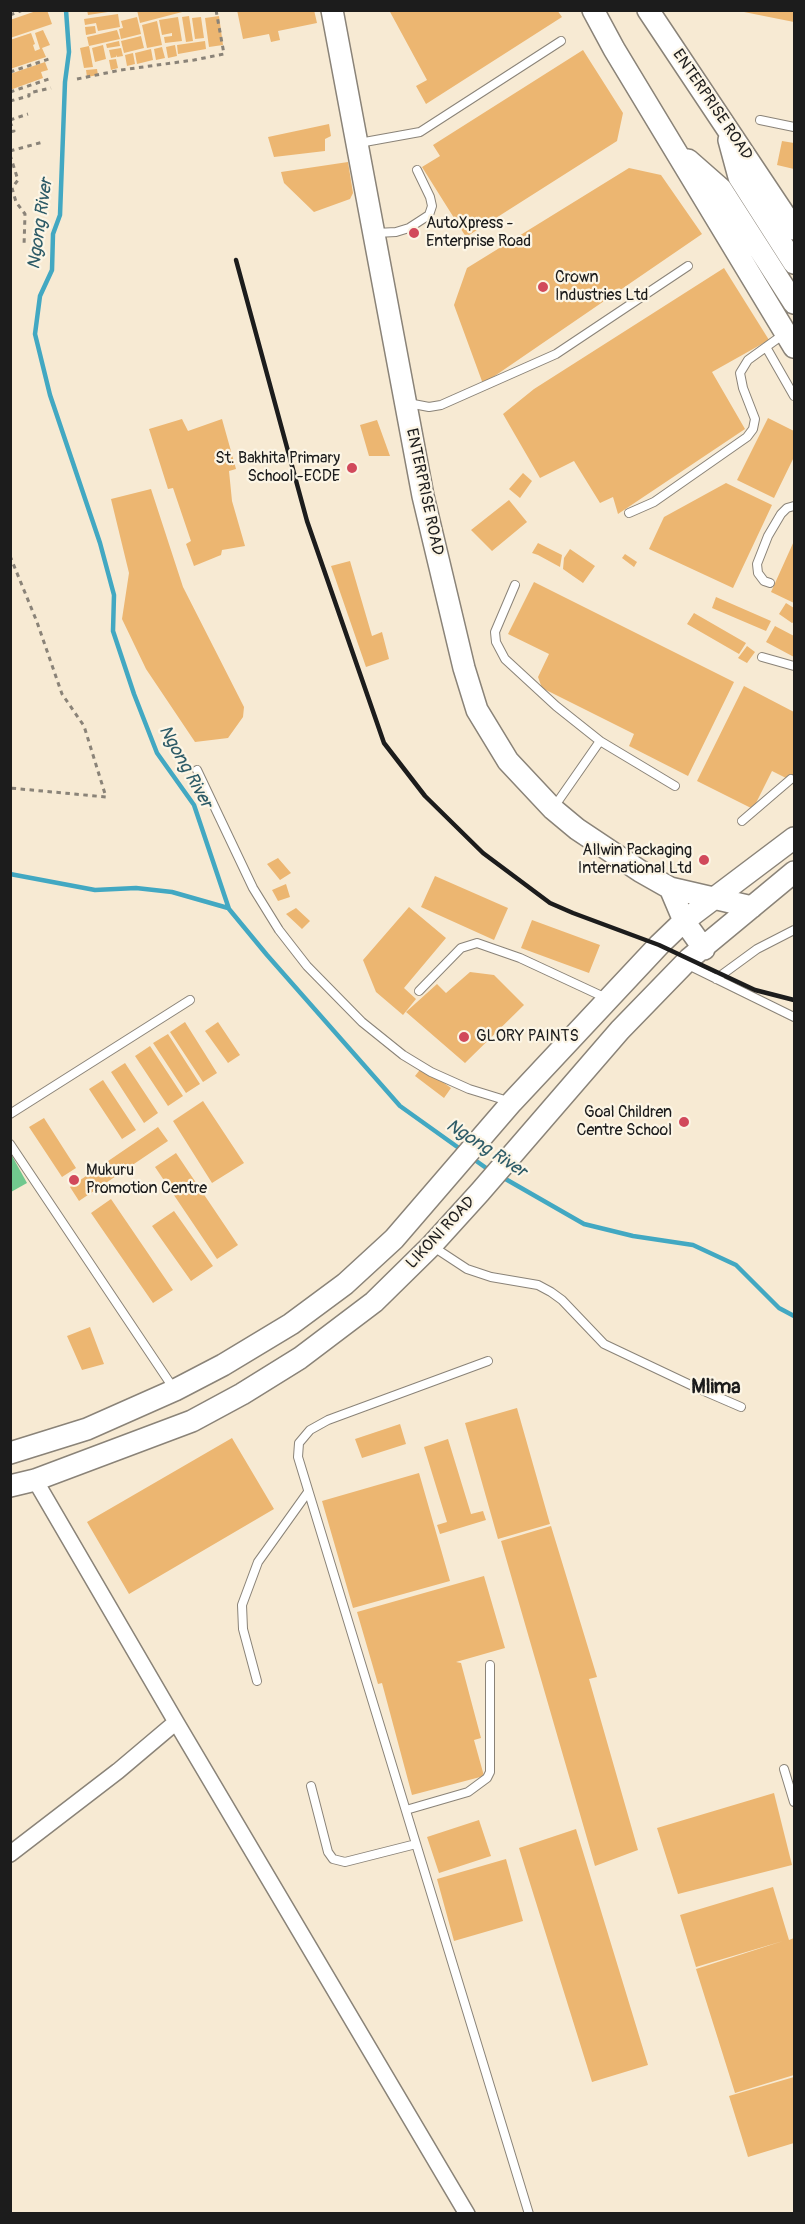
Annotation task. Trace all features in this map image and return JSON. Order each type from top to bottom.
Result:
[{"type":"main road","name":"ENTERPRISE ROAD","points":[[332,10],[423,496],[464,668],[477,710],[508,761],[553,809],[577,829],[670,888],[752,907]]},
{"type":"main road","points":[[593,10],[614,49],[790,340]]},
{"type":"main road","name":"ENTERPRISE ROAD","points":[[648,10],[795,229]]},
{"type":"main road","points":[[728,128],[730,150],[739,177],[795,263]]},
{"type":"main road","points":[[677,152],[721,189],[795,303]]},
{"type":"main road","name":"LIKONI ROAD","points":[[10,1453],[87,1429],[175,1390],[223,1365],[291,1324],[345,1284],[394,1239],[505,1110],[607,999],[684,921],[795,838]]},
{"type":"main road","name":"LIKONI ROAD","points":[[10,1486],[36,1480],[192,1421],[242,1394],[300,1358],[374,1302],[431,1246],[480,1192],[620,1030],[686,964],[795,872]]},
{"type":"main road","points":[[670,888],[684,921],[704,949]]},
{"type":"street","points":[[36,1480],[176,1722],[467,2214]]},
{"type":"street","points":[[10,1854],[118,1771],[176,1722]]},
{"type":"lane","points":[[357,144],[420,132],[561,41]]},
{"type":"lane","points":[[760,120],[795,127]]},
{"type":"lane","points":[[374,233],[396,232],[410,228],[429,215],[432,206],[430,197],[417,170]]},
{"type":"lane","points":[[406,402],[429,407],[441,405],[556,354],[688,266]]},
{"type":"lane","points":[[629,513],[654,502],[747,437],[753,429],[755,418],[743,388],[740,373],[748,360],[766,347],[790,340]]},
{"type":"lane","points":[[766,347],[795,396]]},
{"type":"lane","points":[[770,583],[764,581],[758,573],[757,564],[768,536],[781,514],[787,508],[795,506]]},
{"type":"lane","points":[[515,585],[495,632],[496,642],[505,659],[556,706],[600,741],[675,786]]},
{"type":"lane","points":[[762,657],[795,666]]},
{"type":"lane","points":[[553,809],[600,741]]},
{"type":"lane","points":[[196,770],[253,888],[279,930],[307,966],[362,1022],[403,1055],[505,1110]]},
{"type":"lane","points":[[741,821],[791,779]]},
{"type":"lane","points":[[716,979],[757,948],[795,930]]},
{"type":"lane","points":[[419,991],[461,948],[477,943],[520,958],[607,999]]},
{"type":"lane","points":[[686,964],[795,1017]]},
{"type":"lane","points":[[10,1114],[190,1000]]},
{"type":"lane","points":[[10,1144],[175,1390]]},
{"type":"lane","points":[[431,1246],[467,1269],[490,1277],[538,1285],[562,1300],[604,1344],[741,1407]]},
{"type":"lane","points":[[488,1361],[349,1412],[310,1430],[299,1443],[298,1457],[529,2214]]},
{"type":"lane","points":[[257,1681],[243,1629],[242,1605],[258,1562],[308,1492]]},
{"type":"lane","points":[[406,1810],[468,1792],[487,1778],[490,1772],[490,1665]]},
{"type":"lane","points":[[784,1769],[795,1802]]},
{"type":"lane","points":[[311,1786],[328,1852],[333,1859],[345,1862],[416,1844]]},
{"type":"path","points":[[10,15],[23,10]]},
{"type":"path","points":[[77,79],[224,54],[216,10]]},
{"type":"path","points":[[10,72],[49,59]]},
{"type":"path","points":[[10,92],[49,79]]},
{"type":"path","points":[[10,101],[51,87]]},
{"type":"path","points":[[10,132],[14,131],[10,121],[28,114]]},
{"type":"path","points":[[24,246],[25,214],[16,202],[12,188],[18,180],[13,170],[10,153],[43,142]]},
{"type":"path","points":[[10,556],[37,622],[62,694],[84,726],[106,797],[10,788]]},
{"type":"green space","points":[[11,1154],[27,1183],[10,1192]]},
{"type":"building","points":[[39,10],[47,10],[52,24],[10,38],[10,20]]},
{"type":"building","points":[[87,10],[108,10],[108,12],[88,15]]},
{"type":"building","points":[[137,10],[186,10],[186,11],[140,23]]},
{"type":"building","points":[[237,10],[314,10],[317,23],[278,31],[280,40],[271,42],[269,34],[243,39]]},
{"type":"building","points":[[389,10],[557,10],[562,17],[426,104],[416,86],[427,80]]},
{"type":"building","points":[[745,10],[794,10],[794,22],[744,12]]},
{"type":"building","points":[[118,14],[120,27],[98,31],[96,23],[85,25],[84,19]]},
{"type":"building","points":[[189,16],[193,41],[186,42],[182,17]]},
{"type":"building","points":[[219,16],[223,45],[209,47],[205,18]]},
{"type":"building","points":[[137,17],[141,34],[121,39],[119,29],[123,28],[121,21]]},
{"type":"building","points":[[178,17],[182,41],[165,43],[164,37],[172,36],[172,33],[162,35],[159,20]]},
{"type":"building","points":[[201,17],[204,38],[195,39],[192,18]]},
{"type":"building","points":[[157,21],[162,45],[147,48],[142,25]]},
{"type":"building","points":[[95,26],[96,33],[86,35],[85,27]]},
{"type":"building","points":[[43,30],[50,45],[42,48],[46,57],[10,69],[10,40],[31,33],[35,51],[40,49],[35,33]]},
{"type":"building","points":[[117,30],[120,39],[89,46],[87,37]]},
{"type":"building","points":[[141,36],[144,48],[124,53],[121,41]]},
{"type":"building","points":[[119,41],[120,46],[107,48],[106,44]]},
{"type":"building","points":[[205,41],[206,49],[178,54],[177,45]]},
{"type":"building","points":[[103,45],[106,59],[95,62],[92,48]]},
{"type":"building","points":[[175,45],[177,56],[168,58],[166,47]]},
{"type":"building","points":[[89,46],[93,67],[84,68],[80,48]]},
{"type":"building","points":[[162,47],[165,58],[156,60],[154,49]]},
{"type":"building","points":[[121,48],[123,56],[117,57],[116,55],[111,58],[109,50]]},
{"type":"building","points":[[151,49],[153,60],[137,64],[135,53]]},
{"type":"building","points":[[583,50],[623,113],[617,141],[466,237],[422,167],[440,156],[433,145]]},
{"type":"building","points":[[133,53],[135,64],[127,66],[125,55]]},
{"type":"building","points":[[116,59],[118,68],[111,70],[109,60]]},
{"type":"building","points":[[45,62],[48,70],[41,72],[43,78],[10,90],[10,74]]},
{"type":"building","points":[[97,69],[98,75],[87,77],[86,70]]},
{"type":"building","points":[[329,124],[331,136],[325,139],[325,151],[274,157],[268,137]]},
{"type":"building","points":[[782,141],[794,143],[794,169],[777,165]]},
{"type":"building","points":[[348,162],[353,193],[350,199],[314,212],[284,183],[281,172]]},
{"type":"building","name":"Crown Industries Ltd","points":[[629,168],[661,175],[702,234],[483,384],[454,305],[467,268]]},
{"type":"building","points":[[724,268],[769,340],[712,372],[745,429],[618,514],[613,497],[600,503],[574,461],[540,478],[503,414],[534,389]]},
{"type":"building","points":[[768,418],[794,431],[794,457],[774,498],[737,480]]},
{"type":"building","points":[[182,419],[188,431],[222,419],[236,469],[229,471],[232,501],[245,546],[222,550],[221,555],[194,566],[186,544],[191,541],[173,488],[168,489],[149,429]]},
{"type":"building","points":[[377,420],[390,456],[369,456],[360,425]]},
{"type":"building","points":[[523,473],[532,481],[520,498],[509,489]]},
{"type":"building","points":[[726,483],[772,505],[733,588],[649,549],[664,517]]},
{"type":"building","points":[[151,489],[183,587],[244,707],[243,717],[228,738],[195,742],[146,669],[122,619],[129,573],[111,499]]},
{"type":"building","points":[[509,500],[527,522],[492,551],[471,530]]},
{"type":"building","points":[[794,541],[794,603],[771,592]]},
{"type":"building","points":[[538,543],[562,555],[560,567],[532,553]]},
{"type":"building","points":[[570,549],[595,566],[583,583],[563,569],[564,558]]},
{"type":"building","points":[[625,554],[637,562],[634,567],[622,558]]},
{"type":"building","points":[[350,561],[372,636],[382,632],[389,659],[366,667],[331,566]]},
{"type":"building","points":[[534,582],[734,682],[688,776],[629,746],[634,734],[542,688],[538,677],[549,654],[508,634]]},
{"type":"building","points":[[716,597],[771,621],[766,631],[712,608]]},
{"type":"building","points":[[786,603],[794,608],[794,622],[792,623],[779,614]]},
{"type":"building","points":[[694,613],[746,643],[739,654],[687,624]]},
{"type":"building","points":[[775,626],[794,636],[794,657],[766,642]]},
{"type":"building","points":[[747,646],[755,652],[747,663],[738,658]]},
{"type":"building","points":[[744,686],[794,712],[794,782],[772,771],[753,809],[697,781]]},
{"type":"building","points":[[278,858],[291,873],[280,880],[267,864]]},
{"type":"building","points":[[435,876],[508,908],[494,940],[421,907]]},
{"type":"building","points":[[286,884],[290,897],[278,901],[272,890]]},
{"type":"building","points":[[409,907],[446,938],[404,988],[416,999],[403,1015],[376,992],[363,960]]},
{"type":"building","points":[[296,908],[310,921],[302,929],[286,914]]},
{"type":"building","points":[[532,920],[600,945],[589,973],[521,948]]},
{"type":"building","name":"GLORY PAINTS","points":[[470,972],[494,975],[524,1005],[465,1063],[406,1012],[437,984],[446,993]]},
{"type":"building","points":[[185,1022],[217,1073],[203,1082],[170,1032]]},
{"type":"building","points":[[218,1022],[240,1055],[228,1063],[205,1031]]},
{"type":"building","points":[[168,1034],[200,1084],[186,1093],[153,1043]]},
{"type":"building","points":[[150,1046],[183,1096],[168,1106],[135,1056]]},
{"type":"building","points":[[125,1063],[158,1113],[144,1123],[111,1072]]},
{"type":"building","points":[[422,1067],[451,1088],[444,1098],[415,1076]]},
{"type":"building","points":[[103,1080],[136,1130],[122,1139],[89,1089]]},
{"type":"building","points":[[203,1101],[244,1163],[212,1183],[173,1121]]},
{"type":"building","points":[[44,1118],[76,1168],[62,1177],[29,1127]]},
{"type":"building","points":[[158,1127],[168,1141],[79,1201],[70,1187]]},
{"type":"building","points":[[176,1153],[238,1245],[217,1259],[155,1167]]},
{"type":"building","points":[[111,1199],[173,1290],[153,1303],[91,1213]]},
{"type":"building","points":[[174,1211],[213,1266],[191,1281],[152,1226]]},
{"type":"building","points":[[90,1327],[104,1364],[82,1370],[67,1336]]},
{"type":"building","points":[[517,1408],[550,1524],[498,1539],[465,1423]]},
{"type":"building","points":[[400,1424],[406,1444],[362,1458],[355,1439]]},
{"type":"building","points":[[232,1438],[274,1509],[129,1594],[87,1522]]},
{"type":"building","points":[[448,1439],[471,1514],[483,1511],[486,1520],[440,1534],[437,1525],[447,1522],[424,1447]]},
{"type":"building","points":[[419,1473],[450,1581],[353,1608],[322,1501]]},
{"type":"building","points":[[551,1526],[597,1677],[589,1679],[638,1850],[595,1866],[501,1541]]},
{"type":"building","points":[[484,1576],[505,1648],[456,1662],[461,1663],[481,1738],[474,1740],[484,1776],[412,1795],[382,1683],[378,1684],[357,1612]]},
{"type":"building","points":[[774,1793],[792,1865],[678,1894],[657,1828]]},
{"type":"building","points":[[479,1820],[491,1856],[439,1873],[427,1837]]},
{"type":"building","points":[[576,1829],[648,2065],[592,2082],[519,1848]]},
{"type":"building","points":[[506,1859],[523,1921],[454,1941],[437,1879]]},
{"type":"building","points":[[773,1887],[789,1940],[794,1938],[794,2075],[735,2093],[696,1969],[783,1941],[696,1967],[680,1915]]},
{"type":"building","points":[[794,2077],[794,2143],[748,2157],[729,2096]]},
{"type":"waterway","name":"Ngong River","points":[[66,10],[69,52],[65,82],[60,215],[53,234],[52,270],[40,296],[35,334],[50,395],[100,543],[114,595],[113,631],[134,694],[157,753],[194,805],[229,909],[400,1106],[463,1151]]},
{"type":"waterway","points":[[10,874],[95,890],[136,888],[172,892],[228,908]]},
{"type":"waterway","name":"Ngong River","points":[[472,1158],[489,1170]]},
{"type":"waterway","name":"Ngong River","points":[[502,1177],[584,1224],[633,1236],[693,1245],[736,1265],[779,1308],[794,1316]]},
{"type":"railway","points":[[236,260],[307,521],[384,743],[425,796],[483,853],[550,903],[659,945],[755,990],[794,1000]]},
{"type":"place","name":"AutoXpress - Enterprise Road","points":[[414,233]]},
{"type":"place","name":"Crown Industries Ltd","points":[[543,287]]},
{"type":"place","name":"St. Bakhita Primary School -ECDE","points":[[352,468]]},
{"type":"place","name":"Allwin Packaging International Ltd","points":[[704,860]]},
{"type":"place","name":"GLORY PAINTS","points":[[464,1037]]},
{"type":"place","name":"Goal Children Centre School","points":[[684,1122]]},
{"type":"place","name":"Mukuru Promotion Centre","points":[[74,1180]]},
{"type":"district","name":"Mlima","points":[[716,1388]]}]
